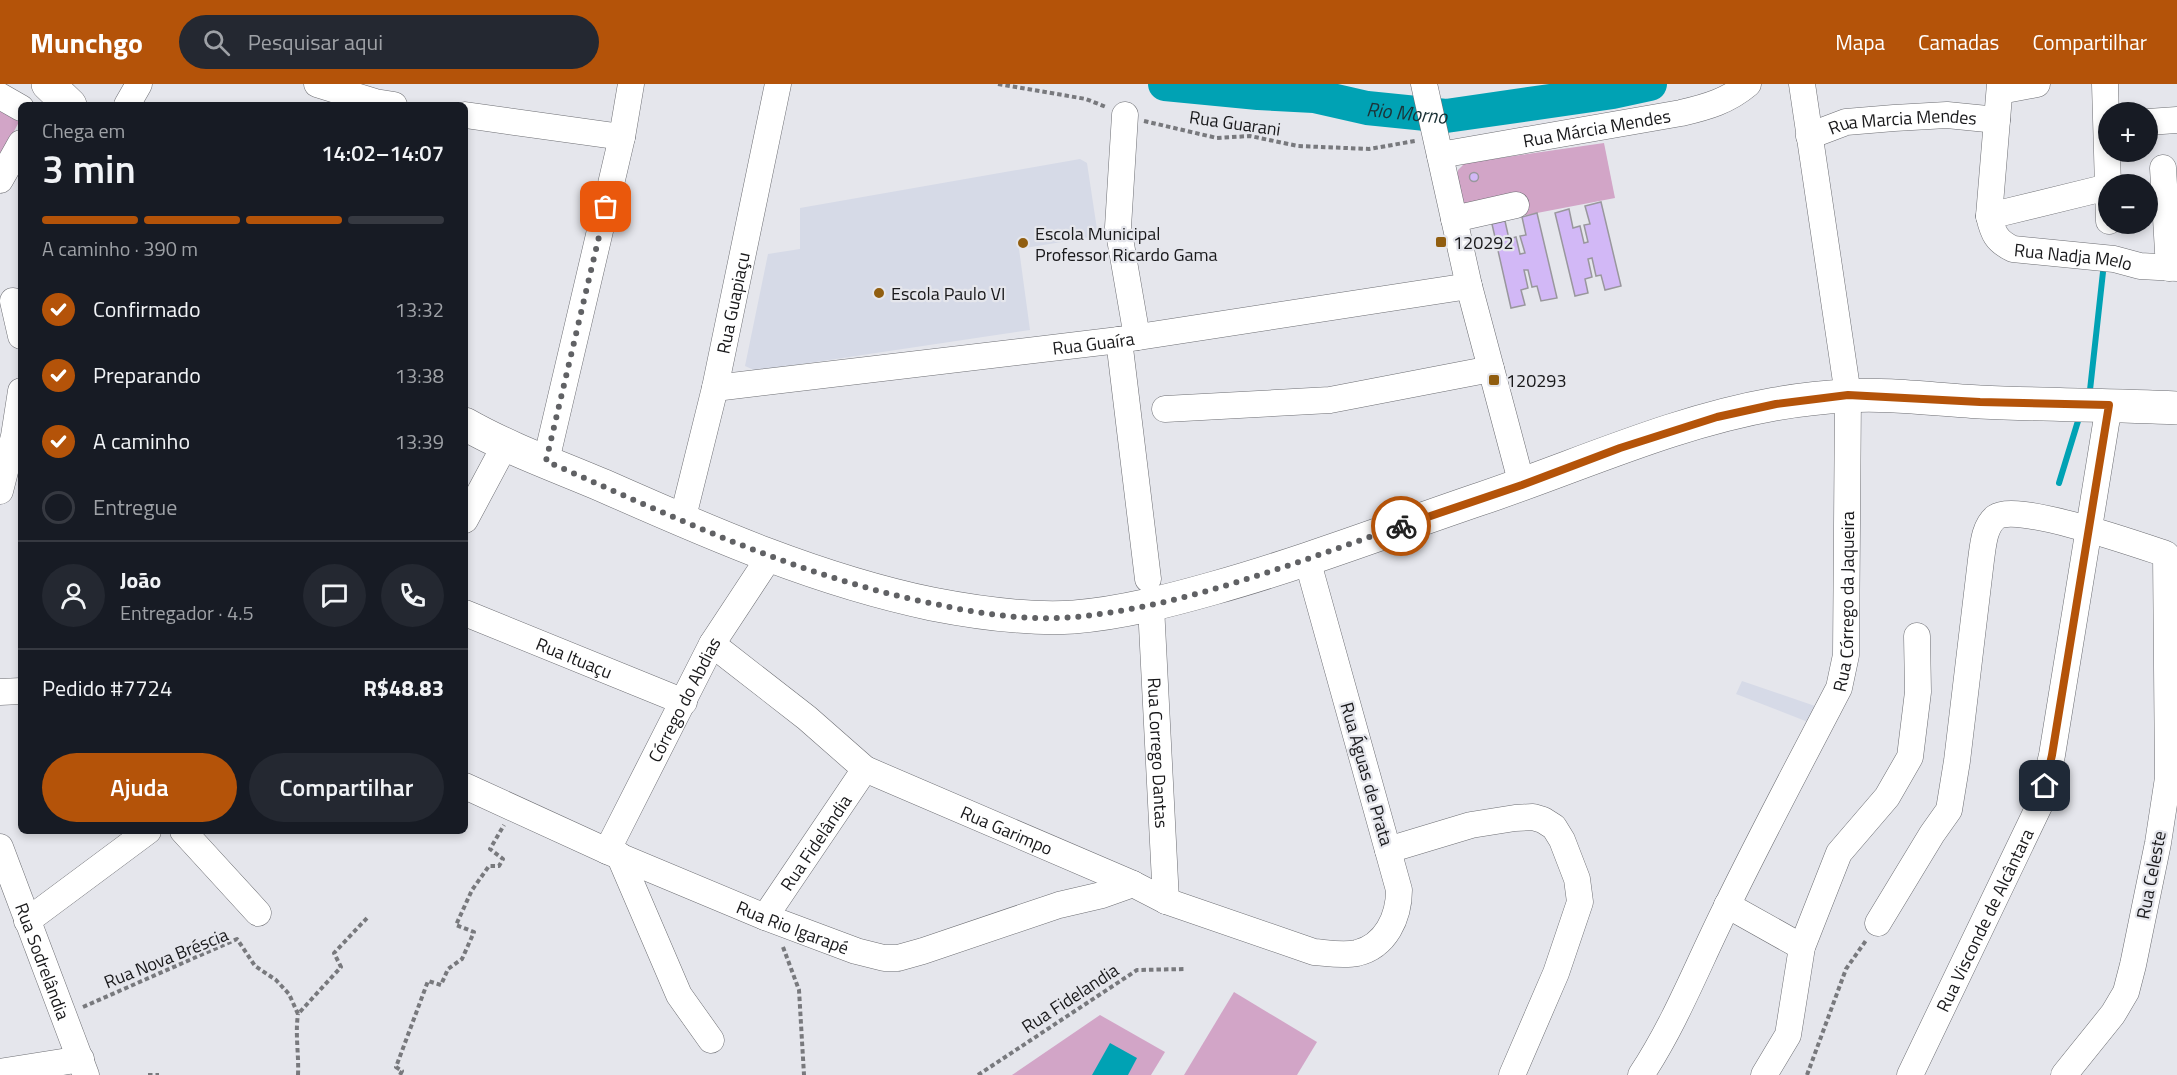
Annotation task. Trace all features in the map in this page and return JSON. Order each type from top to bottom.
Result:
[{"type":"main road","points":[[468,426],[505,445],[682,521],[770,556],[883,594],[963,610],[1022,617],[1072,617],[1150,592],[1252,577],[1522,485],[1620,448],[1717,417],[1776,404],[1848,395],[2177,408]]},
{"type":"street","points":[[129,102],[139,84]]},
{"type":"street","points":[[317,84],[375,102]]},
{"type":"street","points":[[546,461],[622,137],[631,84]]},
{"type":"street","name":"Rua Guapiaçu","points":[[682,521],[715,388],[778,84]]},
{"type":"street","points":[[1424,84],[1469,286],[1482,370],[1522,485]]},
{"type":"street","name":"Rua Márcia Mendes","points":[[1437,140],[1682,114],[1712,106],[1736,94],[1748,84]]},
{"type":"street","name":"Rua Córrego da Jaqueira","points":[[1641,1075],[1661,1045],[1684,1000],[1727,905],[1839,688],[1844,669],[1848,395],[1802,84]]},
{"type":"street","points":[[2000,87],[2037,84]]},
{"type":"street","points":[[2105,84],[2106,102]]},
{"type":"street","name":"Rua Marcia Mendes","points":[[1989,216],[2000,87]]},
{"type":"street","points":[[0,96],[18,106]]},
{"type":"street","name":"Rua Marcia Mendes","points":[[1809,136],[1846,122],[1947,115],[1997,120]]},
{"type":"street","name":"Rua Corrego Dantas","points":[[1125,116],[1119,226],[1150,592],[1166,901]]},
{"type":"street","points":[[468,120],[622,137]]},
{"type":"street","points":[[2158,121],[2177,120]]},
{"type":"street","points":[[0,180],[18,148]]},
{"type":"street","points":[[2163,168],[2173,268]]},
{"type":"street","points":[[1989,216],[2098,189]]},
{"type":"street","points":[[1454,219],[1516,205]]},
{"type":"street","name":"Rua Nadja Melo","points":[[1989,216],[2000,243],[2013,249],[2114,259],[2140,266],[2173,268]]},
{"type":"street","points":[[2111,234],[2114,259]]},
{"type":"street","name":"Rua Guaíra","points":[[715,388],[1128,338],[1469,286]]},
{"type":"street","points":[[11,297],[18,324]]},
{"type":"street","points":[[1166,409],[1330,400],[1482,370]]},
{"type":"street","name":"Rua Visconde de Alcântara","points":[[1910,1075],[2041,802],[2052,755],[2109,405]]},
{"type":"street","points":[[0,490],[18,438]]},
{"type":"street","points":[[468,514],[505,445]]},
{"type":"street","points":[[1878,922],[1949,810],[1986,531],[1996,516],[2012,512],[2089,529]]},
{"type":"street","name":"Rua Celeste","points":[[2064,1075],[2113,1014],[2126,992],[2158,843],[2168,778],[2166,554],[2089,529]]},
{"type":"street","name":"Córrego do Abdias","points":[[613,853],[712,644],[770,556]]},
{"type":"street","name":"Rua Águas de Prata","points":[[1307,559],[1399,890],[1399,907],[1396,917],[1382,938],[1369,948],[1356,953],[1337,954]]},
{"type":"street","name":"Rua Ituaçu","points":[[468,614],[684,702]]},
{"type":"street","points":[[1764,1075],[1788,1035],[1802,947],[1839,853],[1887,797],[1910,757],[1918,692],[1917,636]]},
{"type":"street","name":"Rua Garimpo","points":[[712,644],[807,718],[865,769],[1133,884],[1166,901],[1290,945],[1314,952],[1337,954]]},
{"type":"street","points":[[0,692],[18,691]]},
{"type":"street","name":"Rua Fidelândia","points":[[769,918],[865,769]]},
{"type":"street","name":"Rua Rio Igarapé","points":[[468,787],[613,853],[769,918],[856,951],[884,958],[898,958],[1059,905],[1102,895],[1133,884]]},
{"type":"street","points":[[1388,850],[1471,825],[1515,818],[1533,817],[1543,820],[1554,827],[1562,840],[1577,879],[1580,902],[1556,973],[1512,1075]]},
{"type":"street","points":[[27,921],[144,834]]},
{"type":"street","points":[[186,834],[258,913]]},
{"type":"street","name":"Rua Sodrelândia","points":[[0,847],[83,1067]]},
{"type":"street","points":[[613,853],[679,995],[711,1040]]},
{"type":"street","points":[[1727,905],[1802,947]]},
{"type":"street","points":[[0,1072],[83,1067]]},
{"type":"path","name":"Rua Guarani","points":[[998,84],[1086,99],[1125,116],[1218,138],[1250,136],[1298,146],[1369,149],[1437,140]]},
{"type":"path","points":[[400,1075],[402,1071],[396,1067],[428,981],[441,985],[448,969],[462,959],[474,932],[456,925],[472,890],[489,866],[499,866],[503,859],[490,849],[514,808]]},
{"type":"path","points":[[298,1075],[300,1053],[296,1030],[298,1014],[341,966],[334,953],[368,918]]},
{"type":"path","points":[[769,918],[799,990],[804,1075]]},
{"type":"path","points":[[1807,1075],[1846,969],[1878,922]]},
{"type":"path","name":"Rua Nova Bréscia","points":[[64,1015],[237,939],[255,966],[276,980],[289,994],[298,1014]]},
{"type":"path","name":"Rua Fidelandia","points":[[978,1075],[1137,970],[1185,969]]},
{"type":"path","points":[[148,1075],[159,1075]]},
{"type":"shaded area","points":[[0,107],[18,116],[18,124],[0,158]]},
{"type":"shaded area","points":[[1604,143],[1615,198],[1469,226],[1457,176],[1458,170],[1465,163]]},
{"type":"shaded area","name":"Escola Paulo VI","points":[[1080,159],[1087,163],[1098,236],[1019,249],[1030,330],[756,371],[745,366],[768,254],[800,249],[800,208]]},
{"type":"shaded area","points":[[1742,681],[1815,706],[1808,722],[1736,694]]},
{"type":"shaded area","points":[[1234,992],[1317,1042],[1297,1075],[1184,1075]]},
{"type":"shaded area","points":[[1100,1015],[1165,1052],[1151,1075],[1012,1075]]},
{"type":"water","points":[[1110,1043],[1137,1058],[1128,1075],[1092,1075]]},
{"type":"building","points":[[1474,173],[1478,177],[1474,181],[1470,177]]},
{"type":"building","points":[[1601,202],[1621,286],[1605,290],[1601,275],[1596,276],[1592,258],[1588,259],[1592,277],[1585,279],[1588,293],[1575,296],[1555,213],[1569,209],[1573,228],[1580,226],[1584,243],[1588,242],[1584,225],[1590,224],[1585,206]]},
{"type":"building","points":[[1537,213],[1557,298],[1541,301],[1537,286],[1532,287],[1528,270],[1524,270],[1528,288],[1521,290],[1525,305],[1511,308],[1492,224],[1505,221],[1509,239],[1516,237],[1520,254],[1525,253],[1520,236],[1526,235],[1522,217]]},
{"type":"waterway","name":"Rio Morno","points":[[1165,84],[1314,96],[1367,108],[1446,116],[1613,92],[1650,84]]},
{"type":"waterway","points":[[2090,390],[2103,272]]},
{"type":"waterway","points":[[2059,483],[2078,421]]},
{"type":"way so far","points":[[606,207],[546,461],[682,521],[770,556],[883,594],[963,610],[1022,617],[1072,617],[1151,606],[1252,577],[1401,526]]},
{"type":"place","name":"120292","points":[[1441,242]]},
{"type":"place","name":"Escola Municipal Professor Ricardo Gama","points":[[1023,243]]},
{"type":"place","name":"Escola Paulo VI","points":[[879,293]]},
{"type":"place","name":"120293","points":[[1494,380]]},
{"type":"route","points":[[1401,526],[1522,485],[1620,448],[1717,417],[1776,404],[1848,395],[1980,402],[2109,405],[2045,786]]}]
